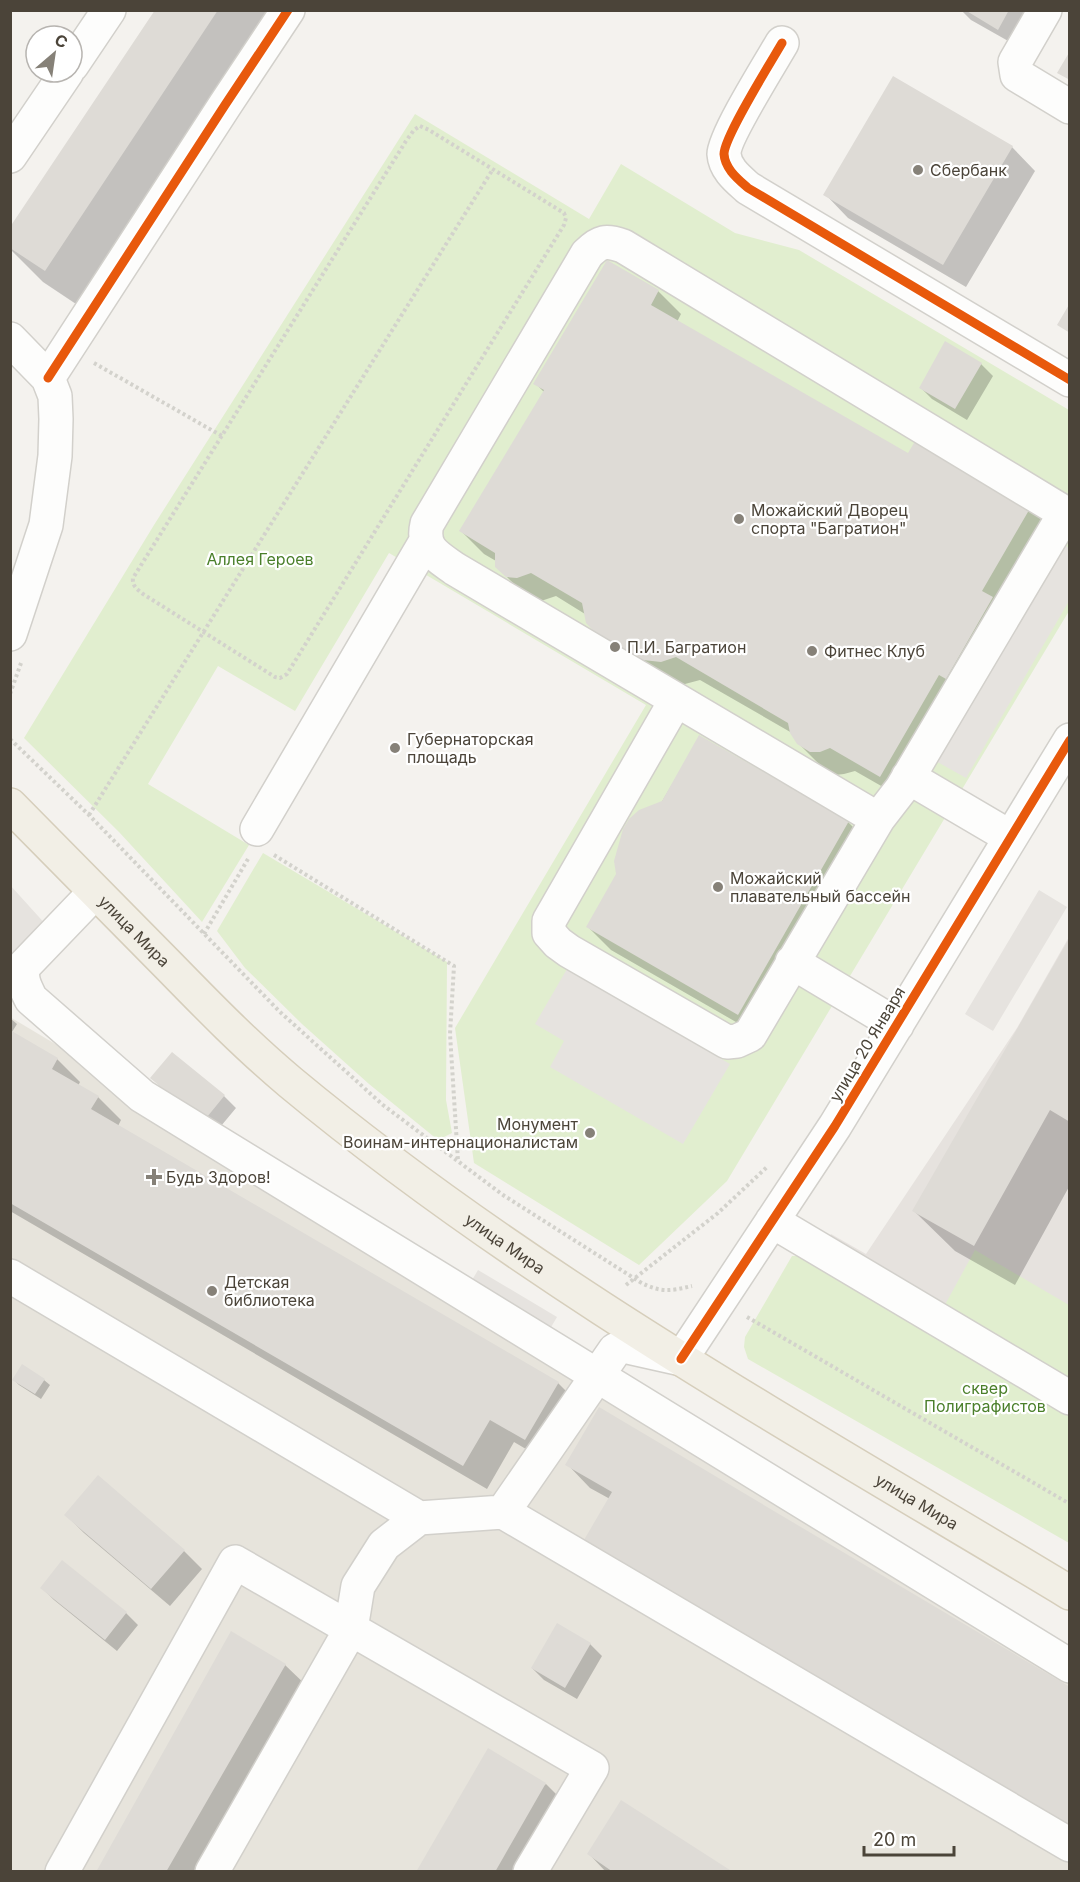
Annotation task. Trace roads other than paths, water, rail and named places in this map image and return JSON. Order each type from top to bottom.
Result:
[{"type":"main road","name":"улица Мира","points":[[10,805],[228,1026],[287,1079],[405,1173],[471,1221],[681,1359],[1070,1593]]},
{"type":"street","points":[[84,47],[109,10]]},
{"type":"street","points":[[48,378],[288,10]]},
{"type":"street","points":[[1045,10],[1015,62],[1017,75],[1070,107]]},
{"type":"street","points":[[782,43],[732,132],[724,154],[730,171],[748,188],[1070,380]]},
{"type":"street","points":[[10,156],[59,84]]},
{"type":"street","points":[[676,700],[549,921],[549,933],[569,951],[727,1042],[737,1041],[750,1035],[878,819],[908,777],[1067,514],[623,246],[610,242],[596,244],[587,254],[427,524],[425,535],[428,546],[455,569],[878,819]]},
{"type":"street","points":[[10,339],[48,378],[55,396],[56,419],[51,499],[46,525],[10,634]]},
{"type":"street","points":[[258,845],[426,541]]},
{"type":"street","name":"улица 20 Января","points":[[681,1359],[835,1126],[1070,740]]},
{"type":"street","points":[[908,777],[1010,837]]},
{"type":"street","points":[[95,892],[23,966],[23,985],[31,999],[142,1096],[1070,1666]]},
{"type":"street","points":[[792,962],[897,1025]]},
{"type":"street","points":[[772,1221],[1070,1398]]},
{"type":"street","points":[[10,1276],[418,1518]]},
{"type":"street","points":[[503,1512],[596,1374],[615,1350],[623,1346],[681,1359]]},
{"type":"street","points":[[212,1872],[351,1629],[358,1586],[384,1545],[418,1518],[503,1512],[1070,1845]]},
{"type":"street","points":[[62,1872],[235,1562],[592,1768],[530,1872]]},
{"type":"place","name":"Сбербанк","points":[[918,170]]},
{"type":"place","name":"Можайский Дворец спорта \"Багратион\"","points":[[739,519]]},
{"type":"place","name":"П.И. Багратион","points":[[615,647]]},
{"type":"place","name":"Фитнес Клуб","points":[[812,651]]},
{"type":"place","name":"Губернаторская площадь","points":[[395,748]]},
{"type":"place","name":"Можайский плавательный бассейн","points":[[718,887]]},
{"type":"place","name":"Монумент Воинам-интернационалистам","points":[[590,1133]]},
{"type":"place","name":"Будь Здоров!","points":[[154,1177]]},
{"type":"place","name":"Детская библиотека","points":[[212,1291]]},
{"type":"park label","name":"Аллея Героев","points":[[260,559]]},
{"type":"park label","name":"сквер Полиграфистов","points":[[985,1397]]}]
